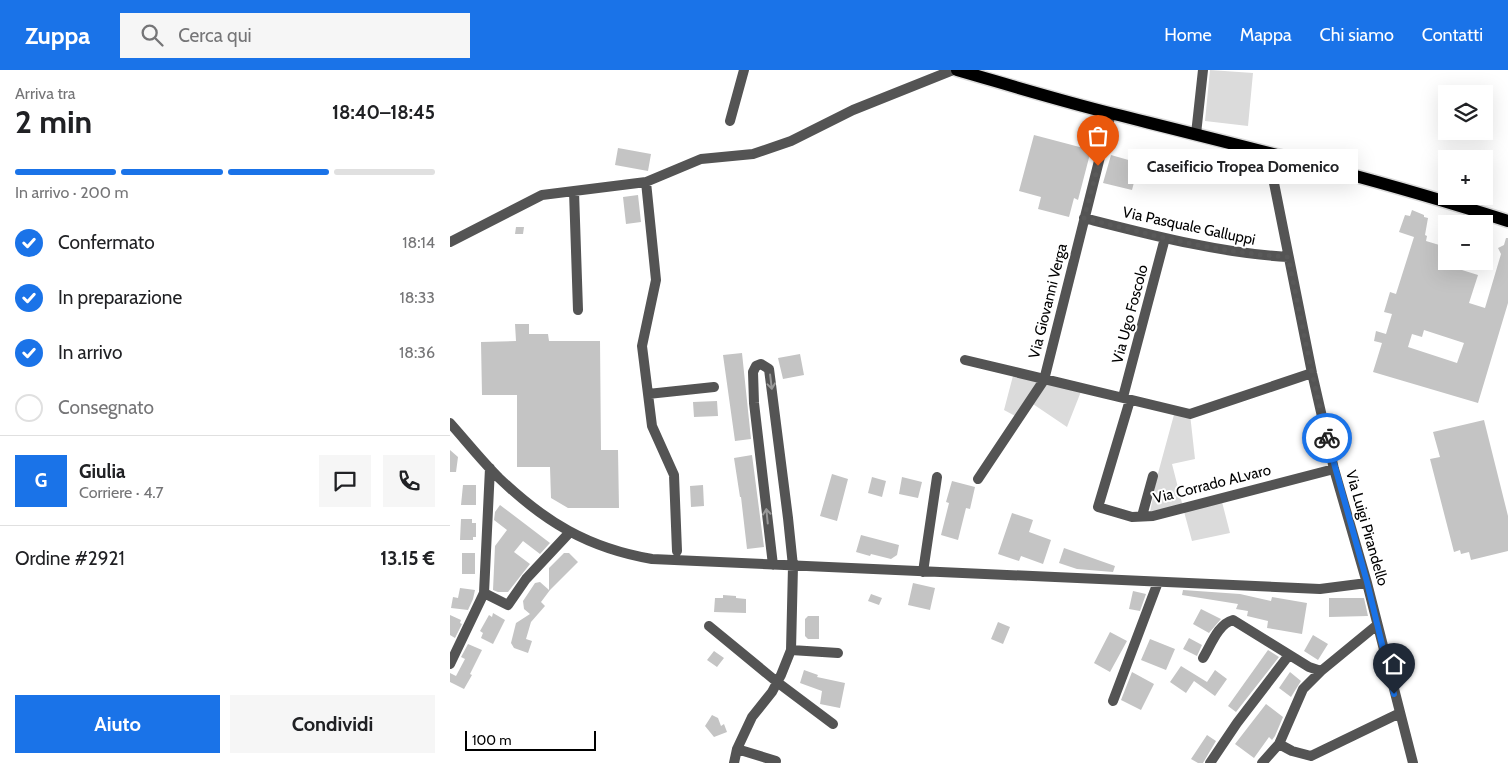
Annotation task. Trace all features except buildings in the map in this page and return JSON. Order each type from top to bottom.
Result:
[{"type":"main road","points":[[957,70],[1111,113],[1457,204],[1508,221]]},
{"type":"street","points":[[730,121],[744,70]]},
{"type":"street","points":[[450,242],[542,195],[646,182],[701,159],[753,154],[768,149],[853,110],[953,70]]},
{"type":"street","points":[[1196,134],[1203,70]]},
{"type":"street","name":"Via Giovanni Verga","points":[[978,479],[1044,380],[1111,113]]},
{"type":"street","name":"Via Luigi Pirandello","points":[[1268,153],[1312,373],[1334,469],[1367,582],[1413,763]]},
{"type":"street","points":[[646,182],[656,280],[642,346],[652,426],[674,474],[677,551]]},
{"type":"street","points":[[574,191],[578,310]]},
{"type":"street","name":"Via Pasquale Galluppi","points":[[1084,218],[1166,238],[1253,255],[1288,257]]},
{"type":"street","name":"Via Ugo Foscolo","points":[[1098,507],[1166,238]]},
{"type":"street","points":[[965,360],[1190,414],[1312,373]]},
{"type":"street","points":[[734,763],[737,748],[752,717],[777,682],[791,650],[793,566],[788,518],[770,370],[761,364],[756,366],[753,372],[754,403],[773,565]]},
{"type":"street","points":[[648,394],[714,387]]},
{"type":"street","points":[[450,423],[490,468],[526,502],[547,518],[570,532],[623,554],[652,559],[1320,589],[1367,582]]},
{"type":"street","points":[[450,664],[484,592],[490,468]]},
{"type":"street","name":"Via Corrado ALvaro","points":[[1098,507],[1132,517],[1153,516],[1334,469]]},
{"type":"street","points":[[1142,516],[1153,476]]},
{"type":"street","points":[[923,572],[937,477]]},
{"type":"street","points":[[484,592],[508,605],[526,579],[570,532]]},
{"type":"street","points":[[1113,701],[1158,582]]},
{"type":"street","points":[[1203,658],[1220,628],[1226,622],[1233,620],[1309,667],[1321,671]]},
{"type":"street","points":[[1262,763],[1279,744],[1303,689],[1321,671],[1377,625]]},
{"type":"street","points":[[709,626],[777,682],[833,724]]},
{"type":"street","points":[[791,650],[838,653]]},
{"type":"street","points":[[1210,763],[1237,723],[1290,655]]},
{"type":"street","points":[[1279,744],[1292,751],[1311,756],[1400,713]]},
{"type":"street","points":[[737,748],[776,761]]},
{"type":"shaded area","points":[[1210,70],[1253,73],[1248,126],[1205,121]]},
{"type":"shaded area","points":[[1014,372],[1082,389],[1067,427],[1030,402],[1019,418],[1004,410]]},
{"type":"shaded area","points":[[1175,411],[1190,414],[1195,459],[1172,464],[1183,507],[1221,498],[1230,533],[1192,541],[1183,508],[1150,512],[1157,477]]},
{"type":"way so far","points":[[1098,166],[1084,218],[1183,242],[1253,255],[1288,257],[1327,438]]},
{"type":"place","name":"Caseificio Tropea Domenico","points":[[1098,166]]},
{"type":"route","points":[[1327,438],[1334,469],[1367,582],[1394,694]]}]
